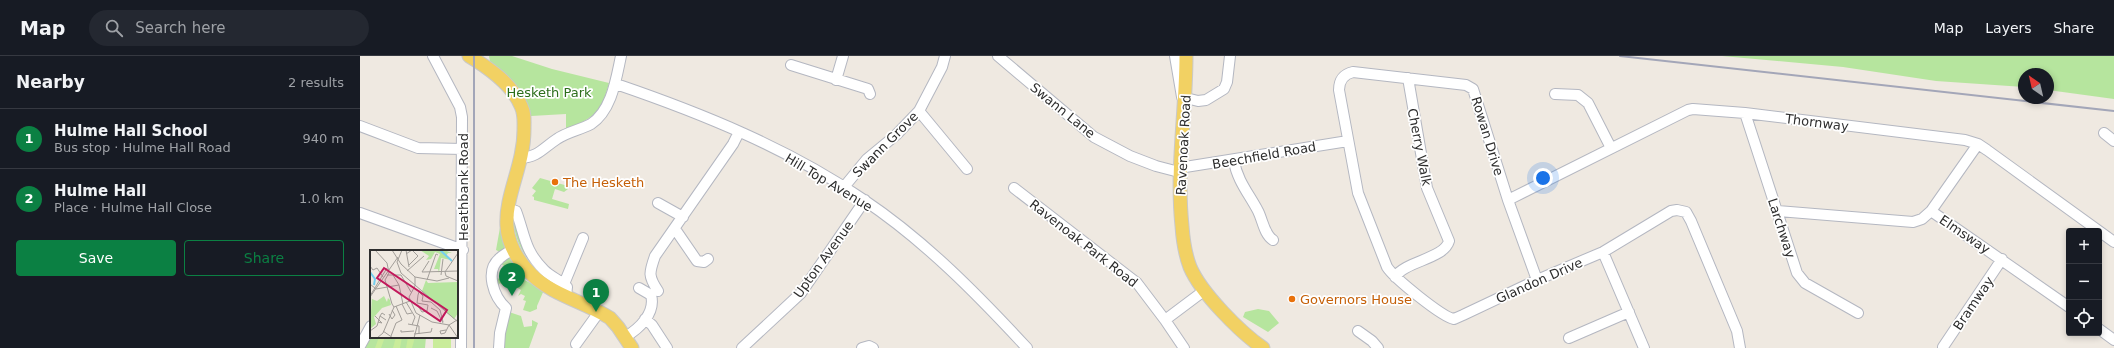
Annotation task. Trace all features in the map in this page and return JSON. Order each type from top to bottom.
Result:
[{"type":"main road","points":[[469,56],[483,64],[509,86],[521,105],[524,120],[521,158],[512,182],[507,209],[507,227],[514,249],[530,273],[542,283],[565,290],[610,318],[628,343]]},
{"type":"main road","name":"Ravenoak Road","points":[[1186,56],[1186,98],[1179,170],[1180,211],[1184,246],[1191,268],[1205,290],[1235,324],[1263,348]]},
{"type":"street","name":"Heathbank Road","points":[[433,56],[460,109],[463,149],[463,250],[459,319],[461,348]]},
{"type":"street","points":[[836,80],[842,56]]},
{"type":"street","name":"Swann Grove","points":[[844,187],[867,159],[896,135],[919,111],[942,67],[945,56]]},
{"type":"street","name":"Swann Lane","points":[[998,56],[1094,137],[1130,156],[1156,166],[1179,170]]},
{"type":"street","points":[[1175,56],[1180,93],[1182,97],[1198,101],[1206,100],[1224,89],[1227,82],[1230,56]]},
{"type":"street","points":[[521,158],[532,158],[558,138],[590,125],[597,119],[616,84],[619,57]]},
{"type":"street","points":[[791,65],[868,89],[870,94]]},
{"type":"street","name":"Rowan Drive","points":[[1348,141],[1339,83],[1343,77],[1353,72],[1466,85],[1473,89],[1508,200],[1537,280]]},
{"type":"street","name":"Cherry Walk","points":[[1395,277],[1401,271],[1443,249],[1449,241],[1427,188],[1408,78]]},
{"type":"street","name":"Hill Top Avenue","points":[[616,84],[675,104],[739,132],[844,187],[865,200],[970,288],[1027,348]]},
{"type":"street","points":[[1555,94],[1578,95],[1588,103],[1611,148]]},
{"type":"street","name":"Thornway","points":[[1508,200],[1688,110],[1746,113],[1965,140],[1978,144],[2114,242]]},
{"type":"street","points":[[919,111],[967,169]]},
{"type":"street","name":"Larchway","points":[[1746,113],[1776,211],[1801,279],[1858,313]]},
{"type":"street","points":[[360,126],[418,148],[463,149]]},
{"type":"street","points":[[658,291],[651,281],[650,272],[655,256],[675,229],[739,132]]},
{"type":"street","points":[[2104,134],[2114,141]]},
{"type":"street","name":"Beechfield Road","points":[[1179,170],[1348,141]]},
{"type":"street","name":"Glandon Drive","points":[[1348,141],[1358,193],[1387,267],[1395,277],[1443,314],[1454,319],[1537,280],[1603,252],[1671,212],[1677,210],[1686,212],[1737,331],[1740,348]]},
{"type":"street","points":[[1931,211],[1978,144]]},
{"type":"street","points":[[1234,161],[1243,188],[1257,209],[1267,236]]},
{"type":"street","name":"Ravenoak Park Road","points":[[1014,188],[1137,284],[1165,320],[1184,348]]},
{"type":"street","name":"Upton Avenue","points":[[742,348],[801,293],[865,200]]},
{"type":"street","points":[[658,203],[683,217]]},
{"type":"street","points":[[507,209],[516,211],[526,244],[536,260],[565,290],[583,238]]},
{"type":"street","name":"Elmsway","points":[[1776,211],[1913,222],[1922,219],[1931,211],[2066,305]]},
{"type":"street","points":[[360,213],[463,250]]},
{"type":"street","points":[[675,229],[697,260],[704,262],[708,259]]},
{"type":"street","points":[[499,348],[500,333],[506,308],[493,290],[493,274],[496,262],[514,249]]},
{"type":"street","points":[[1603,252],[1644,348]]},
{"type":"street","name":"Bramway","points":[[1943,347],[2002,259]]},
{"type":"street","points":[[628,343],[639,330],[652,300],[651,295],[639,288]]},
{"type":"street","points":[[1165,320],[1205,290]]},
{"type":"street","points":[[576,344],[599,312]]},
{"type":"street","points":[[1569,338],[1629,312]]},
{"type":"street","points":[[645,319],[652,325],[667,348]]},
{"type":"street","points":[[360,346],[370,328]]},
{"type":"street","points":[[1358,331],[1372,341],[1378,348]]},
{"type":"street","points":[[2102,331],[2114,340]]},
{"type":"street","points":[[862,348],[869,346],[873,348]]},
{"type":"green space","name":"Hesketh Park","points":[[489,56],[512,56],[552,69],[609,83],[603,101],[595,113],[590,118],[566,129],[566,114],[531,116],[529,108],[521,94],[511,82],[491,67]]},
{"type":"green space","points":[[1722,56],[2114,56],[2114,99],[2054,91],[2054,68],[2018,68],[2018,87],[1936,81],[1843,67]]},
{"type":"green space","points":[[540,178],[568,186],[568,189],[564,192],[555,189],[552,199],[569,204],[568,209],[534,200],[534,197],[532,196],[536,191],[532,188]]},
{"type":"green space","points":[[513,213],[538,270],[527,258],[519,244],[516,237]]},
{"type":"green space","points":[[501,222],[508,248],[502,253],[496,250]]},
{"type":"green space","points":[[510,256],[530,280],[499,263]]},
{"type":"green space","points":[[507,271],[544,290],[537,309],[530,312],[523,310],[526,301],[523,300],[525,296],[521,294],[518,296],[521,290],[513,285],[511,287],[507,285],[506,287],[500,283],[498,286],[496,285],[497,278],[502,280]]},
{"type":"green space","points":[[1258,309],[1269,311],[1279,323],[1268,332],[1243,317],[1245,312]]},
{"type":"green space","points":[[509,312],[521,316],[524,327],[532,326],[532,320],[538,323],[529,348],[501,348]]},
{"type":"green space","points":[[370,336],[370,338],[426,338],[425,348],[364,348]]},
{"type":"green space","points":[[379,338],[385,338],[381,348],[375,348]]},
{"type":"green space","points":[[396,338],[402,338],[400,348],[393,348]]},
{"type":"green space","points":[[408,338],[415,338],[412,348],[406,348]]},
{"type":"green space","points":[[433,338],[451,338],[451,348],[433,348]]},
{"type":"railway","points":[[474,56],[474,348]]},
{"type":"railway","points":[[1620,56],[2114,111]]},
{"type":"place","name":"The Hesketh","points":[[555,182]]},
{"type":"place","name":"Hulme Hall","points":[[512,296]]},
{"type":"place","name":"Governors House","points":[[1292,299]]},
{"type":"place","name":"Hulme Hall School","points":[[596,312]]}]
